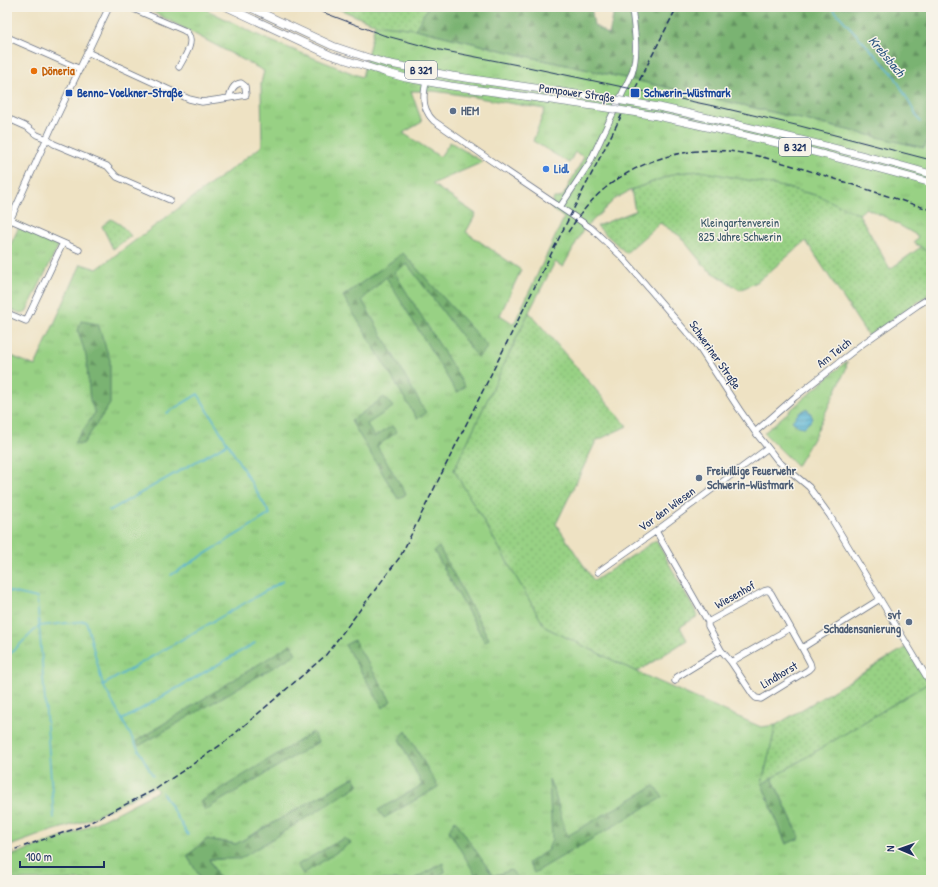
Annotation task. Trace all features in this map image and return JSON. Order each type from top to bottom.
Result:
[{"type":"main road","name":"Pampower Straße","points":[[227,7],[330,55],[384,72],[426,82],[657,116],[792,146],[931,183]]},
{"type":"main road","name":"Pampower Straße","points":[[248,7],[333,46],[386,63],[507,84],[659,107],[832,147],[931,174]]},
{"type":"street","points":[[7,228],[109,7]]},
{"type":"street","points":[[130,7],[184,30],[189,35],[190,44],[178,67]]},
{"type":"street","points":[[560,207],[590,162],[632,73],[636,58],[636,42],[632,7]]},
{"type":"street","points":[[7,37],[80,69]]},
{"type":"street","points":[[87,52],[190,99],[202,102],[229,98]]},
{"type":"street","name":"Schweriner Straße","points":[[428,71],[424,104],[427,113],[434,121],[591,228],[621,256],[696,343],[755,432],[778,461],[809,487],[830,516],[931,684]]},
{"type":"street","points":[[7,118],[27,127],[54,144],[107,166],[117,177],[170,200]]},
{"type":"street","points":[[11,220],[79,250]]},
{"type":"street","points":[[7,313],[26,321],[63,243]]},
{"type":"street","name":"Am Teich","points":[[755,432],[795,397],[861,346],[931,297]]},
{"type":"street","name":"Vor den Wiesen","points":[[598,572],[768,448]]},
{"type":"street","name":"Wiesenhof","points":[[656,531],[708,622],[768,590],[802,648]]},
{"type":"street","points":[[802,648],[880,599]]},
{"type":"street","name":"Lindhorst","points":[[708,622],[708,626],[722,650],[756,698],[761,699],[811,667],[802,648]]},
{"type":"street","points":[[731,662],[790,628]]},
{"type":"street","points":[[675,681],[677,677],[722,650]]},
{"type":"green space","points":[[144,7],[201,7],[266,39],[362,77],[375,24],[415,29],[924,148],[931,133],[931,256],[914,243],[918,236],[866,208],[859,214],[847,210],[819,196],[783,187],[700,171],[677,173],[631,190],[615,199],[583,230],[563,267],[555,262],[529,312],[454,470],[545,627],[637,672],[761,727],[776,725],[762,784],[786,844],[800,837],[772,778],[930,682],[931,880],[220,880],[209,859],[221,859],[358,785],[354,777],[236,844],[207,839],[187,856],[202,880],[7,880],[7,857],[74,833],[158,791],[154,787],[88,820],[45,833],[7,847],[7,354],[35,366],[81,264],[97,269],[262,146],[261,83],[264,71]],"holes":[[[411,91],[433,91],[545,109],[533,141],[569,163],[575,152],[584,157],[563,196],[554,198],[550,207],[564,218],[514,324],[500,315],[521,270],[466,232],[476,214],[432,184],[483,162],[450,142],[440,157],[403,133],[422,122]]]},
{"type":"green space","points":[[334,7],[428,7],[415,29],[375,24]]},
{"type":"green space","points":[[428,7],[591,7],[594,25],[609,35],[615,7],[931,7],[931,133],[924,148],[415,29]]},
{"type":"green space","name":"Kleingartenverein 825 Jahre Schwerin","points":[[700,171],[783,187],[819,196],[859,214],[890,269],[921,247],[931,256],[931,293],[868,336],[806,241],[757,282],[740,290],[706,268],[680,236],[660,223],[626,253],[597,226],[635,211],[631,190],[677,173]]},
{"type":"green space","points":[[111,219],[121,225],[131,236],[113,249],[102,226]]},
{"type":"green space","points":[[19,227],[59,245],[26,312],[20,313],[7,308],[7,252]]},
{"type":"green space","points":[[403,253],[488,347],[478,358],[407,264],[394,272],[465,386],[457,393],[386,277],[362,300],[426,413],[417,419],[343,296]]},
{"type":"green space","points":[[529,312],[627,426],[596,441],[556,524],[594,581],[656,540],[698,616],[680,627],[687,640],[637,672],[545,627],[454,470]]},
{"type":"green space","points":[[81,321],[98,324],[110,360],[110,404],[83,444],[74,443],[95,413],[90,400],[86,356],[78,331]]},
{"type":"green space","points":[[847,361],[846,369],[815,435],[797,466],[764,433]]},
{"type":"green space","points":[[384,397],[393,407],[367,424],[374,437],[392,426],[397,432],[377,446],[406,494],[398,499],[351,421]]},
{"type":"green space","points":[[439,547],[489,639],[485,642],[434,551]]},
{"type":"green space","points":[[354,640],[391,701],[383,708],[345,645]]},
{"type":"green space","points":[[291,644],[296,654],[139,746],[136,741]]},
{"type":"green space","points":[[908,646],[930,682],[762,784],[776,725]]},
{"type":"green space","points":[[406,731],[438,787],[384,818],[378,810],[422,785],[399,739]]},
{"type":"green space","points":[[313,732],[318,742],[205,810],[200,802]]},
{"type":"green space","points":[[354,777],[359,785],[240,859],[209,859],[220,880],[202,880],[187,856],[207,839],[236,844]]},
{"type":"green space","points":[[772,778],[800,838],[786,844],[762,784]]},
{"type":"green space","points":[[549,779],[567,836],[654,786],[663,797],[534,873],[528,863],[548,850],[552,839]]},
{"type":"green space","points":[[455,820],[493,876],[511,870],[518,878],[515,880],[477,880],[478,879],[449,831]]},
{"type":"green space","points":[[344,838],[351,843],[303,874],[297,865]]},
{"type":"green space","points":[[443,863],[445,872],[432,880],[412,880]]},
{"type":"water","points":[[806,409],[810,412],[813,419],[804,427],[798,426],[792,421],[799,413]]},
{"type":"waterway","name":"Krebsbach","points":[[831,7],[894,75],[920,122]]},
{"type":"waterway","points":[[167,413],[198,394],[270,514],[171,575]]},
{"type":"waterway","points":[[109,511],[227,444]]},
{"type":"waterway","points":[[103,685],[283,581]]},
{"type":"waterway","points":[[7,591],[37,598],[54,818]]},
{"type":"waterway","points":[[7,657],[39,626],[86,621],[103,685],[153,776]]},
{"type":"waterway","points":[[122,720],[255,643]]},
{"type":"waterway","points":[[162,792],[188,835]]},
{"type":"tram line","points":[[309,7],[383,35],[435,49],[723,108],[800,126],[931,160]]},
{"type":"railway","points":[[7,852],[83,826],[156,789],[225,742],[325,656],[400,557],[571,214],[677,7]]},
{"type":"railway","points":[[568,232],[580,215],[603,190],[634,169],[668,156],[705,150],[750,154],[766,158],[931,210]]},
{"type":"place","name":"Döneria","points":[[34,71]]},
{"type":"place","name":"Benno-Voelkner-Straße","points":[[69,93]]},
{"type":"place","name":"Schwerin-Wüstmark","points":[[635,93]]},
{"type":"place","name":"HEM","points":[[453,111]]},
{"type":"place","name":"Lidl","points":[[546,169]]},
{"type":"place","name":"Freiwillige Feuerwehr Schwerin-Wüstmark","points":[[699,478]]},
{"type":"place","name":"svt Schadensanierung","points":[[909,622]]}]
